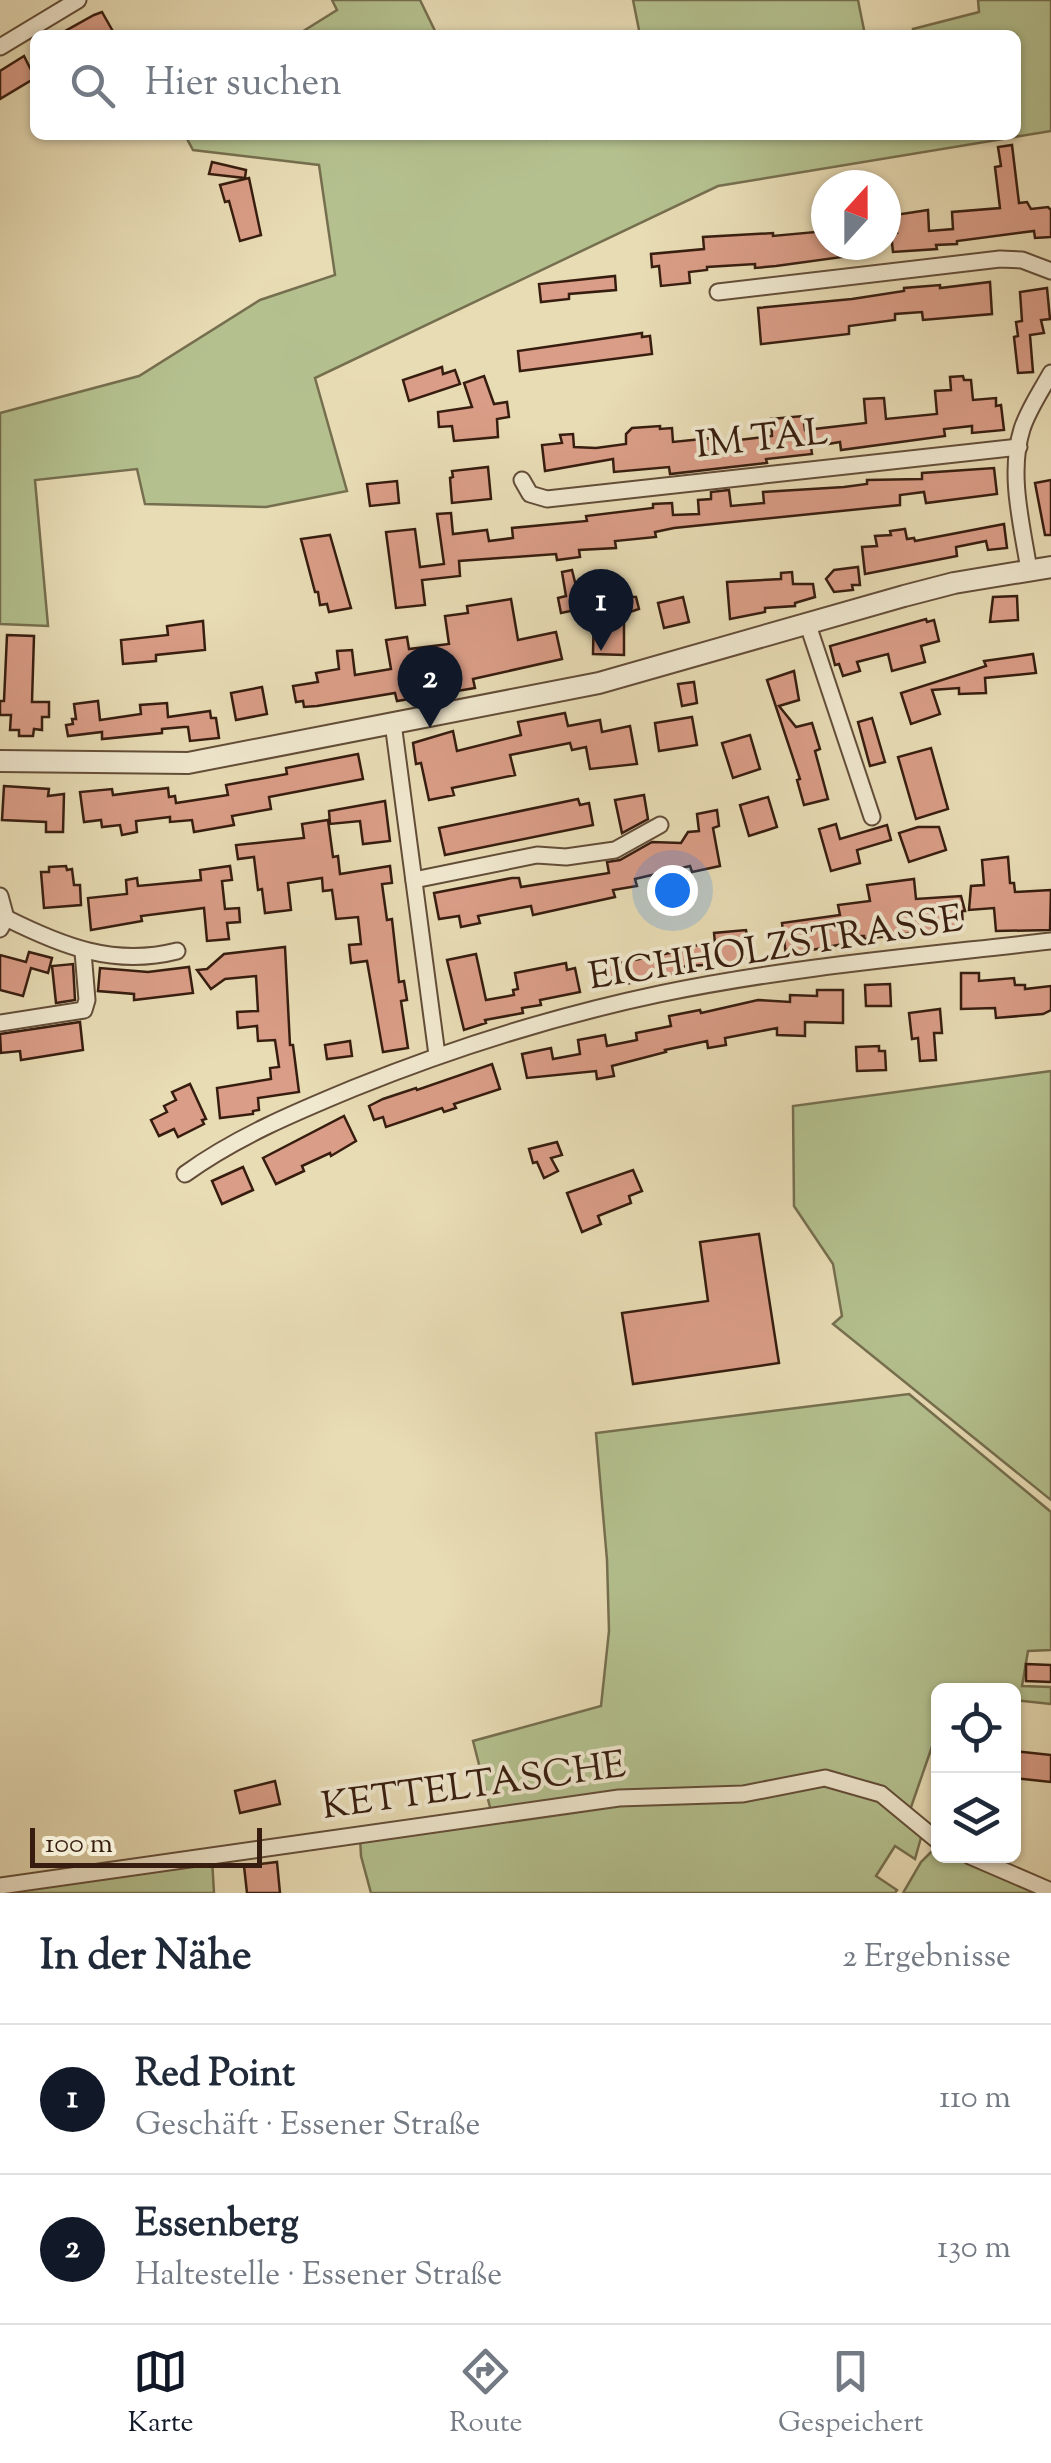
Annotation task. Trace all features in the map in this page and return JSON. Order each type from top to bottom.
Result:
[{"type":"street","points":[[0,47],[78,0]]},
{"type":"street","points":[[718,292],[1000,259],[1022,260],[1051,271]]},
{"type":"street","points":[[1029,570],[1018,500],[1019,446],[1022,430],[1051,373]]},
{"type":"street","name":"IM TAL","points":[[522,480],[530,494],[547,499],[1019,446]]},
{"type":"street","points":[[0,760],[188,763],[600,683],[954,583],[1051,567]]},
{"type":"street","points":[[808,625],[872,817]]},
{"type":"street","points":[[393,723],[437,1054]]},
{"type":"street","points":[[414,880],[537,856],[566,857],[615,850],[660,825]]},
{"type":"street","points":[[0,896],[3,924],[82,952],[134,959],[177,952]]},
{"type":"street","name":"EICHHOLZSTRASSE","points":[[185,1174],[231,1144],[437,1054],[659,994],[797,972],[1051,941]]},
{"type":"street","points":[[0,1022],[84,1010],[87,1000],[82,952]]},
{"type":"street","name":"KETTELTASCHE","points":[[0,1886],[619,1798],[743,1794],[825,1778],[882,1794],[931,1835]]},
{"type":"street","points":[[986,1863],[1051,1891]]},
{"type":"green space","points":[[332,0],[420,0],[435,30],[305,30],[337,10]]},
{"type":"green space","points":[[633,0],[858,0],[864,30],[639,30]]},
{"type":"green space","points":[[978,0],[1051,0],[1051,131],[1021,136],[1021,30],[913,29],[979,12]]},
{"type":"green space","points":[[188,140],[997,140],[718,186],[315,378],[347,491],[266,507],[145,504],[137,469],[35,480],[48,626],[0,624],[0,413],[139,376],[260,300],[335,275],[319,165],[193,150]]},
{"type":"green space","points":[[1051,1071],[1051,1500],[833,1324],[842,1316],[833,1264],[794,1206],[793,1106]]},
{"type":"green space","points":[[909,1394],[1051,1512],[1051,1650],[1028,1651],[1022,1686],[1051,1687],[1051,1704],[1021,1701],[1021,1683],[931,1683],[931,1750],[909,1813],[826,1775],[744,1791],[491,1811],[473,1741],[601,1706],[609,1631],[596,1433]]},
{"type":"green space","points":[[810,1782],[870,1791],[922,1834],[915,1859],[895,1846],[876,1876],[897,1890],[895,1893],[371,1893],[361,1856],[360,1837]]},
{"type":"green space","points":[[931,1852],[931,1863],[973,1863],[1041,1893],[903,1893]]},
{"type":"green space","points":[[212,1859],[214,1893],[0,1893]]},
{"type":"building","points":[[102,12],[112,30],[67,30]]},
{"type":"building","points":[[24,56],[30,68],[30,81],[0,99],[0,71]]},
{"type":"building","points":[[1012,145],[1019,203],[1027,202],[1031,209],[1051,210],[1051,237],[1035,238],[1034,231],[957,241],[936,245],[937,249],[901,251],[901,214],[928,210],[929,231],[953,229],[952,212],[1000,208],[995,167],[1001,166],[998,147]]},
{"type":"building","points":[[212,162],[246,170],[245,178],[209,174]]},
{"type":"building","points":[[249,178],[261,235],[240,241],[229,201],[225,202],[220,185]]},
{"type":"building","points":[[811,232],[811,260],[817,260],[755,268],[755,264],[707,267],[689,272],[690,283],[661,286],[659,266],[652,267],[651,254],[704,249],[703,237]]},
{"type":"building","points":[[615,276],[616,290],[569,294],[569,299],[541,302],[539,284]]},
{"type":"building","points":[[990,282],[992,314],[923,320],[922,312],[895,314],[895,320],[849,326],[849,334],[761,344],[758,308],[852,299],[904,288]]},
{"type":"building","points":[[1047,288],[1050,319],[1041,320],[1044,333],[1030,335],[1033,372],[1018,373],[1014,337],[1018,336],[1016,322],[1022,321],[1020,292]]},
{"type":"building","points":[[642,333],[642,337],[650,336],[652,354],[520,371],[518,351]]},
{"type":"building","points":[[442,367],[443,374],[455,370],[460,384],[409,401],[403,380]]},
{"type":"building","points":[[484,376],[494,404],[507,402],[509,417],[497,419],[498,437],[454,441],[452,426],[439,427],[438,412],[472,407],[464,383]]},
{"type":"building","points":[[963,376],[964,380],[971,380],[973,400],[996,398],[996,406],[1001,405],[1004,430],[972,433],[972,426],[944,429],[945,436],[841,450],[840,442],[811,447],[812,454],[766,459],[767,463],[670,474],[669,467],[614,472],[613,459],[545,471],[542,445],[562,443],[560,435],[573,434],[574,447],[596,448],[626,444],[626,434],[632,428],[660,426],[672,428],[673,442],[713,438],[713,443],[772,436],[771,419],[803,416],[805,430],[866,423],[864,399],[884,398],[886,419],[937,414],[935,391],[951,390],[950,377]]},
{"type":"building","points":[[488,467],[491,499],[452,503],[452,471]]},
{"type":"building","points":[[994,468],[997,494],[926,503],[924,492],[900,495],[900,505],[674,528],[655,532],[656,537],[615,541],[616,548],[579,550],[580,557],[557,560],[556,554],[459,561],[460,576],[422,580],[425,605],[396,608],[386,532],[415,529],[420,567],[444,564],[437,514],[451,513],[453,534],[487,530],[489,541],[513,538],[512,528],[587,521],[586,516],[653,508],[653,504],[672,503],[673,515],[699,514],[698,500],[711,499],[711,492],[729,490],[731,506],[764,503],[763,492],[844,487],[867,484],[867,480],[922,479],[922,473]]},
{"type":"building","points":[[1051,480],[1051,535],[1045,535],[1035,483]]},
{"type":"building","points":[[397,481],[399,503],[370,506],[367,484]]},
{"type":"building","points":[[1004,524],[1007,548],[988,550],[986,541],[956,547],[957,556],[865,574],[862,547],[877,546],[875,536],[905,529],[907,539],[915,541]]},
{"type":"building","points":[[330,535],[351,608],[329,612],[327,604],[320,605],[315,592],[301,539]]},
{"type":"building","points":[[858,567],[860,585],[852,585],[853,590],[834,592],[826,579],[834,570]]},
{"type":"building","points":[[572,570],[578,594],[590,591],[591,596],[636,597],[639,609],[624,614],[624,655],[593,654],[594,606],[561,613],[558,598],[566,596],[562,572]]},
{"type":"building","points":[[792,572],[793,584],[813,584],[815,597],[795,606],[765,608],[765,612],[730,619],[727,582],[781,579],[781,573]]},
{"type":"building","points":[[1017,596],[1018,620],[990,622],[993,597]]},
{"type":"building","points":[[683,597],[689,622],[664,628],[658,603]]},
{"type":"building","points":[[511,599],[518,640],[556,632],[562,659],[473,679],[475,688],[397,701],[395,693],[317,706],[304,707],[303,701],[296,702],[293,686],[318,682],[316,673],[339,669],[337,651],[352,650],[355,675],[391,669],[386,640],[407,637],[409,649],[449,644],[445,616],[468,613],[467,606]]},
{"type":"building","points":[[934,620],[939,641],[921,646],[925,662],[892,671],[888,654],[857,662],[860,671],[843,676],[839,664],[835,665],[830,646]]},
{"type":"building","points":[[203,621],[205,650],[156,655],[156,661],[123,664],[121,640],[168,635],[167,626]]},
{"type":"building","points":[[7,635],[34,636],[32,702],[49,702],[49,717],[42,717],[42,730],[34,729],[33,736],[19,736],[19,730],[10,730],[11,715],[0,715]]},
{"type":"building","points":[[1033,654],[1036,673],[985,678],[986,693],[959,694],[959,688],[932,690],[940,714],[911,724],[901,693],[986,666],[984,661]]},
{"type":"building","points":[[794,671],[799,700],[779,706],[796,727],[812,723],[828,799],[804,805],[797,780],[800,779],[767,680]]},
{"type":"building","points":[[694,682],[697,703],[682,706],[678,684]]},
{"type":"building","points":[[262,687],[267,714],[236,720],[231,693]]},
{"type":"building","points":[[98,701],[100,720],[141,714],[140,705],[167,703],[168,717],[210,711],[211,718],[216,718],[219,738],[190,741],[188,727],[102,739],[102,732],[68,736],[66,725],[76,719],[74,704]]},
{"type":"building","points":[[565,713],[568,726],[600,720],[602,732],[630,726],[637,764],[590,769],[586,747],[572,750],[570,743],[510,755],[515,775],[452,788],[454,795],[429,800],[413,743],[453,731],[457,751],[521,735],[518,722]]},
{"type":"building","points":[[692,717],[697,745],[659,751],[655,723]]},
{"type":"building","points":[[872,718],[885,762],[870,766],[858,722]]},
{"type":"building","points":[[750,735],[760,769],[733,778],[722,743]]},
{"type":"building","points":[[931,748],[948,809],[916,819],[898,757]]},
{"type":"building","points":[[358,754],[363,779],[269,797],[271,809],[232,816],[234,825],[194,832],[192,820],[170,822],[170,817],[136,821],[137,832],[122,835],[120,825],[102,827],[101,820],[84,822],[80,792],[112,789],[113,795],[168,788],[169,797],[175,796],[176,803],[228,795],[226,785],[287,774],[286,768]]},
{"type":"building","points":[[4,786],[49,789],[48,796],[64,794],[63,832],[46,832],[46,822],[2,820]]},
{"type":"building","points":[[644,795],[648,819],[622,833],[615,800]]},
{"type":"building","points":[[768,797],[777,827],[749,836],[740,805]]},
{"type":"building","points":[[578,799],[580,805],[589,803],[593,825],[445,855],[439,828]]},
{"type":"building","points":[[385,801],[390,841],[363,844],[360,821],[330,824],[329,811]]},
{"type":"building","points":[[717,810],[719,826],[713,828],[720,866],[692,872],[690,866],[635,879],[637,886],[613,890],[615,897],[533,915],[531,906],[478,916],[480,923],[461,927],[459,916],[439,919],[434,893],[512,878],[519,878],[521,887],[609,873],[607,862],[620,860],[652,842],[681,843],[688,832],[699,831],[697,814]]},
{"type":"building","points":[[328,820],[333,857],[338,856],[340,874],[390,866],[392,883],[382,884],[387,920],[392,919],[399,982],[404,981],[407,1000],[401,1001],[408,1048],[383,1052],[367,961],[351,963],[349,945],[361,944],[358,917],[336,919],[332,890],[323,891],[322,878],[288,883],[291,910],[265,913],[254,857],[238,859],[236,845],[304,838],[302,824]]},
{"type":"building","points":[[836,824],[840,839],[887,825],[891,840],[857,850],[860,863],[831,871],[819,829]]},
{"type":"building","points":[[918,827],[939,827],[946,850],[909,862],[899,833]]},
{"type":"building","points":[[1008,857],[1010,883],[1014,883],[1015,892],[1051,890],[1050,930],[996,931],[994,908],[969,910],[971,886],[984,885],[982,860]]},
{"type":"building","points":[[66,866],[67,870],[72,869],[74,885],[80,885],[81,905],[44,908],[41,872]]},
{"type":"building","points":[[230,866],[232,880],[222,881],[225,909],[239,908],[240,922],[227,923],[229,939],[207,941],[204,908],[141,916],[142,921],[91,930],[88,898],[127,894],[126,880],[137,878],[138,886],[201,880],[200,870]]},
{"type":"building","points":[[914,879],[916,899],[961,896],[965,911],[963,927],[864,939],[843,936],[843,944],[786,955],[782,923],[840,915],[838,905],[870,901],[867,885]]},
{"type":"building","points":[[746,930],[750,958],[742,959],[743,962],[679,967],[680,973],[615,986],[613,977],[606,978],[604,966],[715,943],[714,933]]},
{"type":"building","points":[[285,947],[290,1045],[299,1092],[258,1098],[259,1110],[253,1114],[220,1118],[217,1088],[271,1079],[270,1068],[279,1067],[275,1040],[258,1041],[257,1026],[238,1028],[237,1012],[258,1011],[256,976],[225,979],[211,989],[197,970],[207,969],[224,954]]},
{"type":"building","points":[[29,952],[52,958],[48,973],[31,968],[23,996],[0,990],[0,955],[26,962]]},
{"type":"building","points":[[476,954],[486,1000],[514,995],[513,990],[518,989],[515,973],[566,963],[567,970],[575,968],[580,992],[540,1000],[541,1005],[522,1008],[523,1013],[485,1020],[486,1023],[464,1030],[447,960]]},
{"type":"building","points":[[73,964],[75,1000],[56,1003],[52,966]]},
{"type":"building","points":[[189,967],[193,993],[134,1000],[134,994],[98,991],[100,968],[148,972]]},
{"type":"building","points":[[961,973],[979,973],[979,981],[1014,978],[1015,985],[1025,985],[1025,989],[1051,986],[1051,1010],[996,1018],[995,1008],[961,1009]]},
{"type":"building","points":[[890,984],[891,1006],[866,1006],[865,985]]},
{"type":"building","points":[[817,990],[843,990],[843,1023],[805,1022],[805,1036],[777,1035],[777,1028],[725,1038],[726,1045],[708,1048],[707,1041],[665,1050],[612,1066],[614,1076],[597,1079],[596,1071],[527,1078],[522,1054],[551,1048],[553,1059],[580,1054],[578,1040],[605,1035],[607,1046],[637,1040],[636,1033],[671,1026],[669,1016],[758,1000],[790,1002],[790,995],[817,996]]},
{"type":"building","points":[[940,1009],[942,1033],[934,1033],[936,1060],[920,1061],[918,1038],[912,1039],[909,1013]]},
{"type":"building","points":[[80,1022],[83,1050],[21,1060],[20,1051],[1,1053],[0,1034]]},
{"type":"building","points":[[350,1041],[352,1056],[327,1059],[325,1045]]},
{"type":"building","points":[[879,1046],[879,1051],[885,1051],[886,1070],[857,1071],[856,1047]]},
{"type":"building","points":[[492,1064],[500,1089],[454,1104],[456,1108],[444,1112],[442,1108],[386,1127],[383,1117],[374,1120],[369,1106],[383,1099]]},
{"type":"building","points":[[190,1084],[206,1119],[202,1120],[204,1124],[178,1137],[174,1129],[159,1136],[151,1120],[167,1112],[164,1106],[176,1100],[172,1092]]},
{"type":"building","points":[[344,1116],[356,1141],[331,1156],[330,1153],[302,1166],[304,1171],[276,1184],[263,1158]]},
{"type":"building","points":[[557,1142],[562,1155],[551,1158],[558,1171],[544,1178],[529,1149]]},
{"type":"building","points":[[243,1167],[253,1190],[222,1204],[212,1181]]},
{"type":"building","points":[[633,1170],[642,1191],[629,1196],[631,1203],[598,1216],[601,1224],[582,1232],[567,1193]]},
{"type":"building","points":[[759,1234],[779,1363],[633,1384],[622,1313],[708,1301],[700,1242]]},
{"type":"building","points":[[1026,1664],[1051,1665],[1051,1682],[1026,1681]]},
{"type":"building","points":[[1021,1752],[1051,1755],[1051,1782],[1021,1779]]},
{"type":"building","points":[[275,1781],[280,1804],[240,1813],[235,1791]]},
{"type":"building","points":[[277,1862],[280,1893],[247,1893],[244,1866]]},
{"type":"place","name":"Red Point","points":[[601,651]]},
{"type":"place","name":"Essenberg","points":[[430,728]]}]
